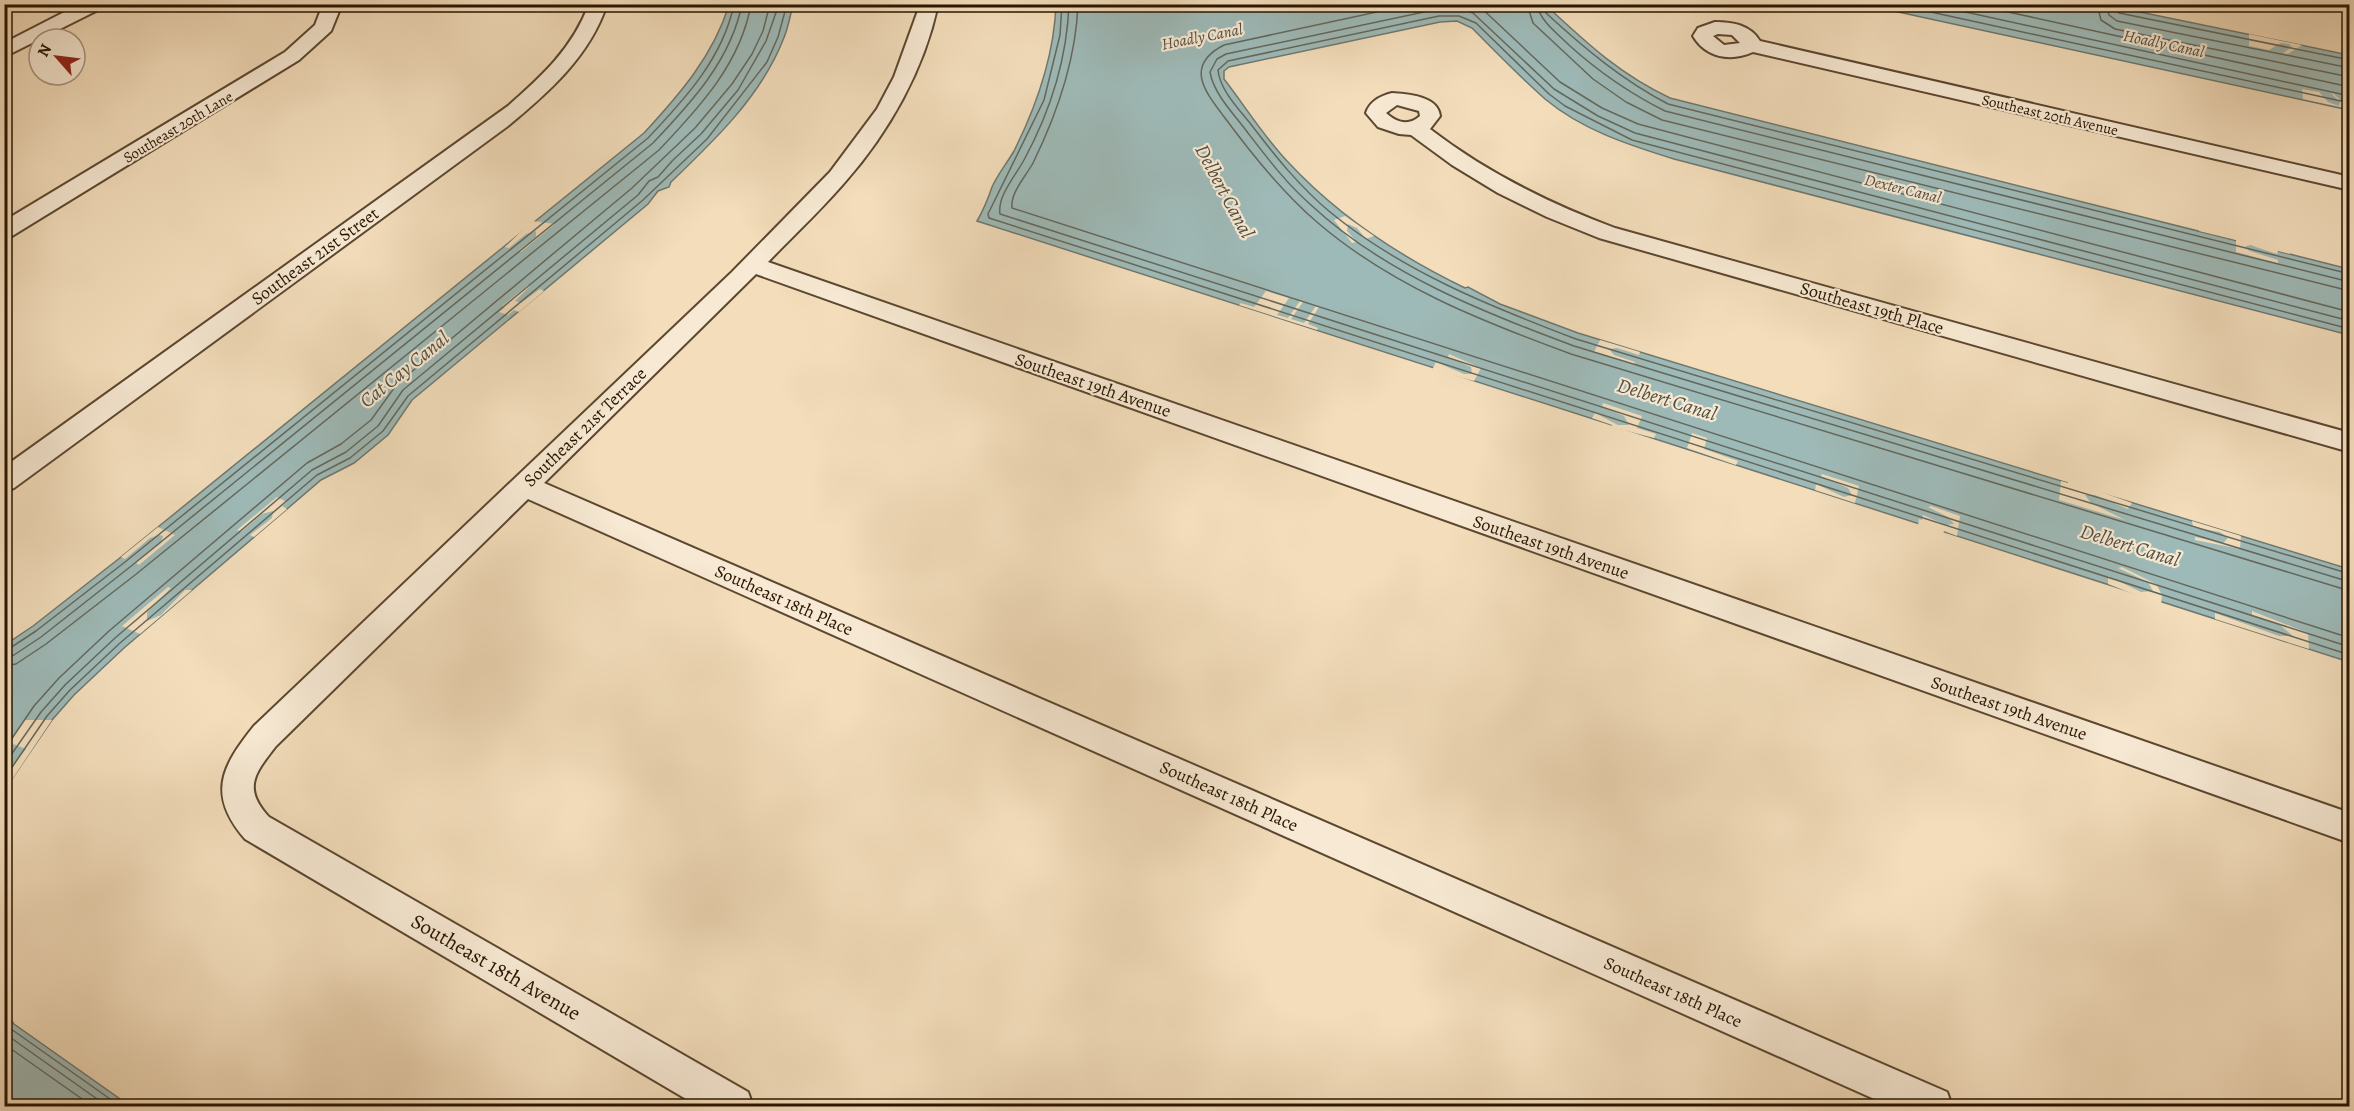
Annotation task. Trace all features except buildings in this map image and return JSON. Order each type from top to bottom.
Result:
[{"type":"street","points":[[4,51],[95,4]]},
{"type":"street","name":"Southeast 20th Lane","points":[[4,231],[292,56],[317,35],[328,20],[333,4]]},
{"type":"street","name":"Southeast 21st Street","points":[[4,482],[520,106],[551,77],[576,47],[592,21],[598,4]]},
{"type":"street","name":"Southeast 21st Terrace","points":[[257,828],[240,808],[237,796],[237,780],[252,751],[309,693],[753,265],[838,177],[880,122],[904,77],[931,5],[914,4]]},
{"type":"street","name":"Southeast 20th Avenue","points":[[1750,45],[2349,184]]},
{"type":"street","name":"Southeast 19th Place","points":[[1415,128],[1455,159],[1495,184],[1540,207],[1599,230],[2349,443]]},
{"type":"street","name":"Southeast 19th Avenue","points":[[753,265],[2349,828]]},
{"type":"street","name":"Southeast 18th Place","points":[[524,486],[1933,1107]]},
{"type":"street","name":"Southeast 18th Avenue","points":[[257,828],[734,1107]]},
{"type":"water","name":"Cat Cay Canal","points":[[729,5],[793,5],[785,36],[774,60],[749,99],[720,134],[671,182],[669,187],[658,191],[648,204],[412,400],[388,435],[354,463],[321,480],[124,648],[74,695],[52,720],[5,789],[5,645],[121,557],[644,133],[670,104],[705,58]]},
{"type":"water","points":[[1056,5],[1549,5],[1550,9],[1606,58],[1652,89],[1670,98],[2349,269],[2349,335],[1674,159],[1606,135],[1559,110],[1526,82],[1472,28],[1457,21],[1440,22],[1229,67],[1224,71],[1224,79],[1271,142],[1307,182],[1327,200],[1393,248],[1440,276],[1465,288],[1468,287],[1500,304],[1578,333],[2349,569],[2349,662],[977,221],[994,182],[1014,151],[1037,98],[1052,43]]},
{"type":"water","name":"Hoadly Canal","points":[[1866,5],[2106,5],[2349,55],[2349,110]]},
{"type":"water","points":[[4,1010],[14,1024],[130,1106],[5,1106]]},
{"type":"pier","points":[[2249,34],[2302,45],[2288,54],[2283,53],[2292,47],[2289,44],[2281,43],[2269,50],[2249,46]]},
{"type":"pier","points":[[2302,89],[2319,92],[2328,102],[2339,106],[2340,102],[2331,93],[2334,94],[2349,109],[2303,99]]},
{"type":"pier","points":[[1345,216],[1374,236],[1366,239],[1357,228],[1348,224],[1347,231],[1357,242],[1352,243],[1334,220]]},
{"type":"pier","points":[[532,221],[555,224],[521,252],[518,251],[536,237],[536,231],[526,234],[509,248],[505,247]]},
{"type":"pier","points":[[2199,228],[2290,251],[2290,254],[2278,251],[2277,254],[2250,245],[2244,247],[2278,260],[2278,263],[2236,252],[2236,240],[2199,231]]},
{"type":"pier","points":[[528,285],[530,286],[515,301],[521,303],[540,289],[544,291],[519,312],[514,310],[508,315],[499,312],[505,307],[502,306]]},
{"type":"pier","points":[[1266,291],[1289,298],[1277,315],[1288,318],[1300,301],[1303,302],[1291,319],[1304,323],[1316,306],[1319,307],[1308,324],[1318,328],[1317,330],[1239,305],[1241,303],[1254,307]]},
{"type":"pier","points":[[1600,340],[1640,352],[1639,355],[1617,348],[1609,349],[1614,355],[1635,362],[1634,365],[1594,352]]},
{"type":"pier","points":[[1449,354],[1481,368],[1474,381],[1432,370],[1436,362],[1464,374],[1472,374],[1471,367],[1448,357]]},
{"type":"pier","points":[[1603,403],[1642,416],[1637,428],[1656,434],[1654,438],[1612,427],[1612,425],[1592,418],[1595,413],[1618,425],[1629,425],[1624,416],[1602,406]]},
{"type":"pier","points":[[1692,433],[1707,438],[1704,449],[1738,461],[1736,465],[1687,448]]},
{"type":"pier","points":[[1822,474],[1859,486],[1855,503],[1815,490],[1816,484],[1844,497],[1852,495],[1848,488],[1821,476]]},
{"type":"pier","points":[[2068,480],[2132,503],[2128,509],[2095,495],[2085,495],[2091,503],[2125,520],[2059,500],[2061,481],[2068,483]]},
{"type":"pier","points":[[277,497],[287,502],[282,506],[287,509],[254,537],[250,535],[272,518],[273,511],[262,514],[241,532],[237,530]]},
{"type":"pier","points":[[1928,507],[1960,516],[1957,536],[1918,526],[1919,519],[1922,520],[1923,515],[1946,525],[1954,524],[1948,517]]},
{"type":"pier","points":[[2192,521],[2241,536],[2240,549],[2195,540],[2195,537],[2223,543],[2228,538],[2220,532],[2193,527]]},
{"type":"pier","points":[[158,527],[175,535],[139,565],[136,563],[161,543],[163,536],[150,538],[125,559],[121,557]]},
{"type":"pier","points":[[2122,567],[2156,584],[2162,595],[2161,605],[2108,584],[2108,576],[2141,592],[2153,591],[2148,582],[2118,568]]},
{"type":"pier","points":[[168,587],[171,588],[147,612],[147,621],[161,615],[185,590],[192,590],[140,634],[122,626]]},
{"type":"pier","points":[[2252,611],[2308,633],[2309,649],[2215,619],[2215,613],[2279,636],[2293,636],[2280,625],[2252,615]]},
{"type":"pier","points":[[24,720],[52,720],[9,784],[5,783],[5,775],[26,749],[13,744],[5,753],[5,747]]},
{"type":"water label","name":"Dexter Canal","points":[[1903,188]]},
{"type":"water label","name":"Delbert Canal","points":[[1225,191]]},
{"type":"water label","name":"Delbert Canal","points":[[1667,399]]},
{"type":"water label","name":"Delbert Canal","points":[[2130,545]]}]
